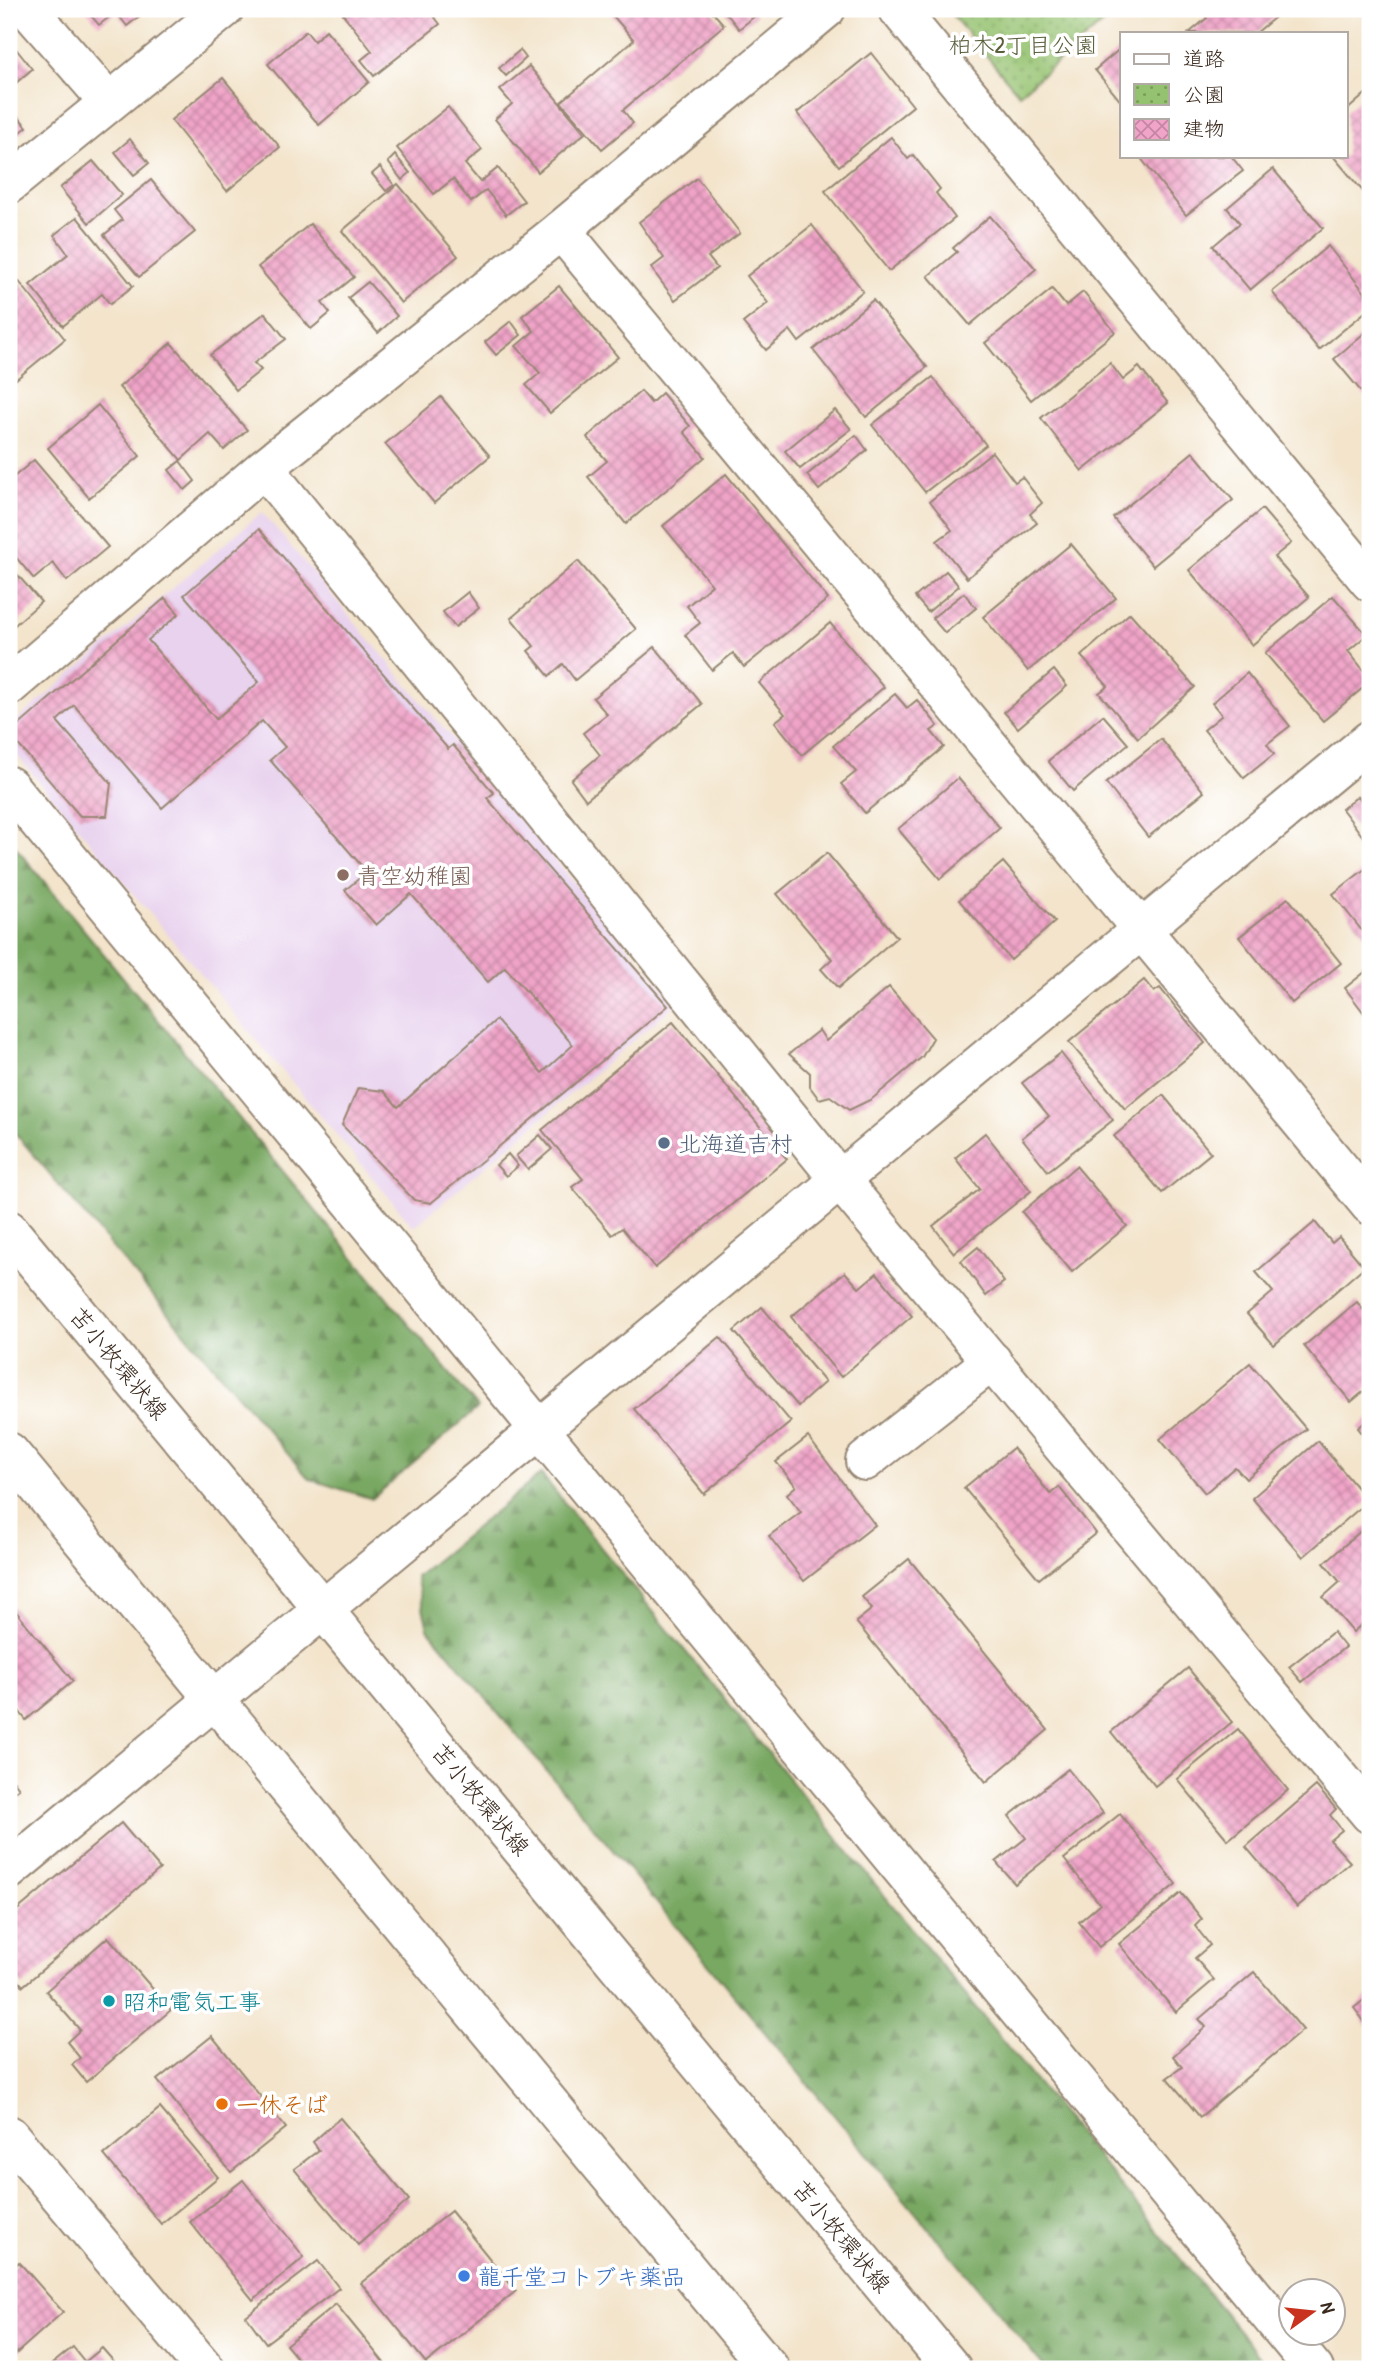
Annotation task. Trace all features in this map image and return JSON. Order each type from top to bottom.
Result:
[{"type":"street","points":[[28,9],[109,102]]},
{"type":"street","points":[[9,184],[224,9]]},
{"type":"street","points":[[9,686],[264,468],[561,230],[826,9]]},
{"type":"street","points":[[898,9],[1370,582]]},
{"type":"street","points":[[561,230],[1370,1205]]},
{"type":"street","points":[[264,468],[839,1180],[1370,1814]]},
{"type":"street","points":[[9,1870],[1370,740]]},
{"type":"street","points":[[9,786],[1314,2369]]},
{"type":"street","name":"苫小牧環状線","points":[[9,1230],[952,2369]]},
{"type":"street","points":[[865,1461],[992,1361]]},
{"type":"street","points":[[9,1452],[770,2369]]},
{"type":"street","points":[[9,2135],[205,2369]]},
{"type":"shaded area","name":"青空幼稚園","points":[[262,512],[676,1004],[414,1227],[9,746],[9,727]]},
{"type":"green space","name":"柏木2丁目公園","points":[[947,9],[1120,9],[1019,94]]},
{"type":"green space","points":[[9,839],[478,1408],[372,1499],[309,1479],[9,1126]]},
{"type":"green space","points":[[541,1474],[1270,2369],[1046,2369],[428,1629],[416,1577]]},
{"type":"building","points":[[85,9],[148,9],[127,26],[116,12],[99,25]]},
{"type":"building","points":[[350,9],[428,9],[440,24],[374,76],[361,60],[372,51],[343,14]]},
{"type":"building","points":[[607,9],[710,9],[724,25],[623,110],[633,123],[602,149],[561,102],[634,40]]},
{"type":"building","points":[[723,9],[752,9],[756,15],[739,29]]},
{"type":"building","points":[[1200,9],[1285,9],[1257,32],[1190,32],[1207,18]]},
{"type":"building","points":[[326,30],[369,82],[319,125],[268,64],[306,31],[314,41]]},
{"type":"building","points":[[9,40],[32,69],[9,89]]},
{"type":"building","points":[[1120,49],[1120,101],[1095,70]]},
{"type":"building","points":[[520,50],[526,58],[506,76],[499,68]]},
{"type":"building","points":[[871,53],[913,106],[839,166],[797,113]]},
{"type":"building","points":[[529,66],[585,133],[538,172],[495,119],[512,104],[500,90]]},
{"type":"building","points":[[223,78],[280,147],[227,191],[171,120]]},
{"type":"building","points":[[1370,90],[1370,191],[1366,195],[1335,158],[1348,158],[1348,109]]},
{"type":"building","points":[[9,106],[27,127],[9,142]]},
{"type":"building","points":[[448,107],[482,150],[465,164],[480,182],[498,168],[524,201],[506,215],[486,190],[471,202],[453,179],[434,194],[397,148]]},
{"type":"building","points":[[891,137],[908,159],[913,155],[940,189],[936,193],[955,218],[889,271],[825,191]]},
{"type":"building","points":[[130,139],[149,163],[134,175],[115,152]]},
{"type":"building","points":[[395,155],[410,173],[402,180],[388,162]]},
{"type":"building","points":[[1141,158],[1233,158],[1243,171],[1186,215]]},
{"type":"building","points":[[93,161],[122,195],[89,223],[60,188]]},
{"type":"building","points":[[380,167],[394,185],[386,191],[372,174]]},
{"type":"building","points":[[1273,169],[1323,228],[1250,290],[1213,246],[1240,223],[1227,208]]},
{"type":"building","points":[[697,178],[740,233],[708,257],[717,268],[675,300],[651,268],[664,258],[639,222]]},
{"type":"building","points":[[151,180],[195,232],[139,277],[104,235],[122,220],[114,210]]},
{"type":"building","points":[[398,184],[458,256],[401,303],[342,231]]},
{"type":"building","points":[[990,216],[1036,269],[970,325],[928,276],[957,252],[953,248]]},
{"type":"building","points":[[77,217],[133,286],[110,304],[102,294],[63,326],[30,285],[68,254],[54,235]]},
{"type":"building","points":[[310,224],[354,277],[322,303],[330,313],[311,329],[258,267]]},
{"type":"building","points":[[812,225],[863,291],[799,342],[790,330],[766,350],[743,323],[768,303],[747,276]]},
{"type":"building","points":[[1328,246],[1370,299],[1370,308],[1319,350],[1272,292]]},
{"type":"building","points":[[13,274],[65,339],[9,385],[9,278]]},
{"type":"building","points":[[368,282],[397,316],[378,333],[348,298]]},
{"type":"building","points":[[559,286],[618,357],[550,413],[526,385],[540,373],[516,346],[534,331],[522,316]]},
{"type":"building","points":[[1052,289],[1066,306],[1083,292],[1115,332],[1031,400],[985,343]]},
{"type":"building","points":[[873,300],[927,367],[866,417],[813,350]]},
{"type":"building","points":[[265,313],[286,339],[254,363],[261,370],[236,390],[210,355]]},
{"type":"building","points":[[511,321],[521,335],[496,355],[485,342]]},
{"type":"building","points":[[1370,328],[1370,402],[1334,359]]},
{"type":"building","points":[[171,343],[247,430],[224,450],[210,434],[181,460],[119,387]]},
{"type":"building","points":[[1110,363],[1123,380],[1139,367],[1168,403],[1082,471],[1041,418]]},
{"type":"building","points":[[933,377],[986,445],[925,492],[872,425]]},
{"type":"building","points":[[641,391],[651,403],[662,393],[690,426],[684,432],[705,457],[626,524],[588,477],[607,461],[587,437]]},
{"type":"building","points":[[441,397],[490,456],[434,503],[385,444]]},
{"type":"building","points":[[98,405],[140,456],[89,498],[48,448]]},
{"type":"building","points":[[835,410],[851,429],[800,469],[785,451]]},
{"type":"building","points":[[856,435],[867,450],[819,490],[807,475]]},
{"type":"building","points":[[992,452],[1015,482],[1022,477],[1042,503],[1030,514],[1037,523],[967,578],[937,541],[952,530],[930,501]]},
{"type":"building","points":[[1193,452],[1233,500],[1153,566],[1113,518]]},
{"type":"building","points":[[34,460],[108,547],[67,581],[53,563],[34,579],[9,549],[9,481]]},
{"type":"building","points":[[180,461],[195,481],[185,490],[169,470]]},
{"type":"building","points":[[726,474],[828,599],[744,667],[733,653],[712,670],[685,635],[700,623],[687,606],[712,585],[663,526]]},
{"type":"building","points":[[1262,509],[1291,543],[1274,557],[1309,597],[1252,645],[1189,570]]},
{"type":"building","points":[[259,529],[448,749],[453,745],[494,793],[487,798],[668,1006],[431,1203],[414,1200],[342,1125],[358,1088],[384,1091],[398,1107],[496,1020],[542,1073],[573,1045],[505,967],[488,982],[411,894],[376,925],[345,890],[367,872],[270,760],[285,747],[262,721],[162,808],[74,705],[57,721],[111,783],[107,816],[80,816],[9,734],[165,598],[179,614],[148,640],[216,719],[259,682],[184,595]]},
{"type":"building","points":[[1071,544],[1116,598],[1028,671],[983,617]]},
{"type":"building","points":[[578,561],[636,629],[575,680],[563,664],[549,676],[528,651],[534,646],[511,618]]},
{"type":"building","points":[[9,565],[41,602],[9,630]]},
{"type":"building","points":[[946,571],[959,586],[928,612],[915,597]]},
{"type":"building","points":[[468,592],[479,608],[455,627],[443,612]]},
{"type":"building","points":[[964,593],[976,608],[945,633],[932,618]]},
{"type":"building","points":[[1333,596],[1367,635],[1348,651],[1370,678],[1370,682],[1323,721],[1265,653]]},
{"type":"building","points":[[1130,613],[1195,687],[1138,738],[1099,693],[1108,686],[1081,656]]},
{"type":"building","points":[[830,623],[884,687],[802,755],[775,722],[785,714],[759,683]]},
{"type":"building","points":[[655,647],[702,704],[586,800],[571,780],[600,755],[583,733],[607,714],[593,698]]},
{"type":"building","points":[[1054,670],[1067,686],[1018,728],[1004,712]]},
{"type":"building","points":[[1247,673],[1290,726],[1267,744],[1274,754],[1244,778],[1204,730],[1222,715],[1212,703]]},
{"type":"building","points":[[895,694],[907,708],[917,700],[938,726],[931,731],[944,747],[865,813],[841,784],[856,772],[833,746]]},
{"type":"building","points":[[1103,715],[1128,744],[1073,791],[1048,761]]},
{"type":"building","points":[[1161,739],[1204,792],[1148,837],[1106,783]]},
{"type":"building","points":[[958,778],[1000,828],[940,879],[898,829]]},
{"type":"building","points":[[1358,796],[1370,812],[1370,846],[1342,809]]},
{"type":"building","points":[[827,853],[897,937],[838,988],[821,969],[832,959],[777,894]]},
{"type":"building","points":[[1003,862],[1055,922],[1011,960],[959,900]]},
{"type":"building","points":[[1370,865],[1370,941],[1333,894]]},
{"type":"building","points":[[1288,898],[1341,963],[1292,1003],[1239,937]]},
{"type":"building","points":[[1370,968],[1370,1021],[1345,988]]},
{"type":"building","points":[[1144,980],[1154,992],[1160,988],[1205,1043],[1125,1109],[1069,1042]]},
{"type":"building","points":[[889,987],[933,1038],[922,1057],[872,1099],[849,1110],[830,1096],[819,1099],[810,1087],[810,1073],[789,1054],[819,1030],[826,1041]]},
{"type":"building","name":"北海道吉村","points":[[673,1022],[787,1159],[655,1268],[622,1228],[612,1235],[572,1187],[583,1179],[542,1130]]},
{"type":"building","points":[[1061,1053],[1113,1120],[1048,1171],[1022,1138],[1049,1116],[1022,1083]]},
{"type":"building","points":[[1163,1095],[1211,1153],[1162,1193],[1114,1136]]},
{"type":"building","points":[[985,1133],[1031,1191],[954,1253],[933,1226],[980,1189],[955,1158]]},
{"type":"building","points":[[540,1135],[552,1149],[528,1170],[516,1156]]},
{"type":"building","points":[[508,1154],[518,1166],[506,1176],[496,1165]]},
{"type":"building","points":[[1076,1166],[1127,1226],[1072,1272],[1022,1212]]},
{"type":"building","points":[[1315,1222],[1332,1243],[1339,1237],[1364,1267],[1274,1345],[1247,1314],[1273,1292],[1256,1272]]},
{"type":"building","points":[[978,1247],[1004,1282],[986,1296],[961,1261]]},
{"type":"building","points":[[845,1272],[859,1288],[877,1273],[912,1316],[841,1377],[791,1317]]},
{"type":"building","points":[[1357,1302],[1370,1318],[1370,1386],[1351,1402],[1304,1346]]},
{"type":"building","points":[[762,1307],[825,1382],[798,1406],[734,1331]]},
{"type":"building","points":[[720,1337],[791,1422],[704,1494],[634,1409]]},
{"type":"building","points":[[1250,1363],[1306,1429],[1246,1479],[1235,1467],[1205,1493],[1160,1439]]},
{"type":"building","points":[[1370,1418],[1370,1443],[1358,1428]]},
{"type":"building","points":[[808,1437],[875,1525],[804,1581],[769,1536],[801,1512],[787,1494],[796,1486],[776,1462]]},
{"type":"building","points":[[1318,1441],[1368,1501],[1303,1557],[1252,1498]]},
{"type":"building","points":[[1013,1448],[1050,1494],[1059,1487],[1096,1533],[1039,1579],[964,1488]]},
{"type":"building","points":[[1370,1523],[1370,1617],[1353,1632],[1323,1597],[1340,1582],[1324,1563]]},
{"type":"building","points":[[909,1559],[1048,1730],[986,1782],[856,1622],[872,1609],[862,1597]]},
{"type":"building","points":[[9,1603],[73,1681],[26,1720],[9,1698]]},
{"type":"building","points":[[1333,1632],[1345,1647],[1302,1682],[1289,1667]]},
{"type":"building","points":[[1188,1668],[1232,1722],[1155,1786],[1111,1732]]},
{"type":"building","points":[[1238,1729],[1288,1790],[1228,1840],[1177,1779]]},
{"type":"building","points":[[1068,1769],[1103,1813],[1015,1884],[996,1862],[1026,1838],[1009,1816]]},
{"type":"building","points":[[9,1775],[19,1788],[9,1796]]},
{"type":"building","points":[[1316,1786],[1336,1809],[1330,1815],[1342,1830],[1330,1840],[1350,1862],[1297,1907],[1246,1847]]},
{"type":"building","points":[[1120,1814],[1176,1884],[1099,1947],[1079,1922],[1100,1904],[1064,1859]]},
{"type":"building","points":[[121,1823],[160,1869],[23,1986],[9,1969],[9,1917]]},
{"type":"building","points":[[1181,1893],[1202,1919],[1195,1926],[1210,1945],[1195,1958],[1214,1980],[1176,2012],[1119,1944]]},
{"type":"building","name":"昭和電気工事","points":[[108,1937],[171,2010],[86,2082],[72,2065],[80,2058],[67,2042],[80,2030],[46,1991]]},
{"type":"building","points":[[1254,1972],[1303,2030],[1200,2117],[1167,2078],[1182,2067],[1173,2056],[1206,2027],[1199,2019]]},
{"type":"building","points":[[1370,1995],[1370,2029],[1354,2008]]},
{"type":"building","name":"一休そば","points":[[212,2036],[286,2128],[231,2172],[157,2080]]},
{"type":"building","points":[[160,2108],[218,2177],[161,2224],[104,2155]]},
{"type":"building","points":[[340,2118],[409,2200],[358,2245],[294,2169],[319,2150],[313,2142]]},
{"type":"building","points":[[243,2180],[304,2257],[253,2300],[190,2222]]},
{"type":"building","points":[[451,2211],[516,2291],[426,2363],[361,2283]]},
{"type":"building","points":[[318,2261],[339,2288],[266,2343],[246,2316]]},
{"type":"building","points":[[19,2262],[63,2312],[9,2360],[9,2271]]},
{"type":"building","points":[[336,2304],[389,2369],[306,2369],[286,2345]]},
{"type":"building","points":[[73,2347],[85,2362],[102,2348],[116,2364],[109,2369],[46,2369]]},
{"type":"place","name":"青空幼稚園","points":[[343,875]]},
{"type":"place","name":"北海道吉村","points":[[664,1143]]},
{"type":"place","name":"昭和電気工事","points":[[109,2001]]},
{"type":"place","name":"一休そば","points":[[222,2104]]},
{"type":"place","name":"龍千堂コトブキ薬品","points":[[464,2276]]}]
